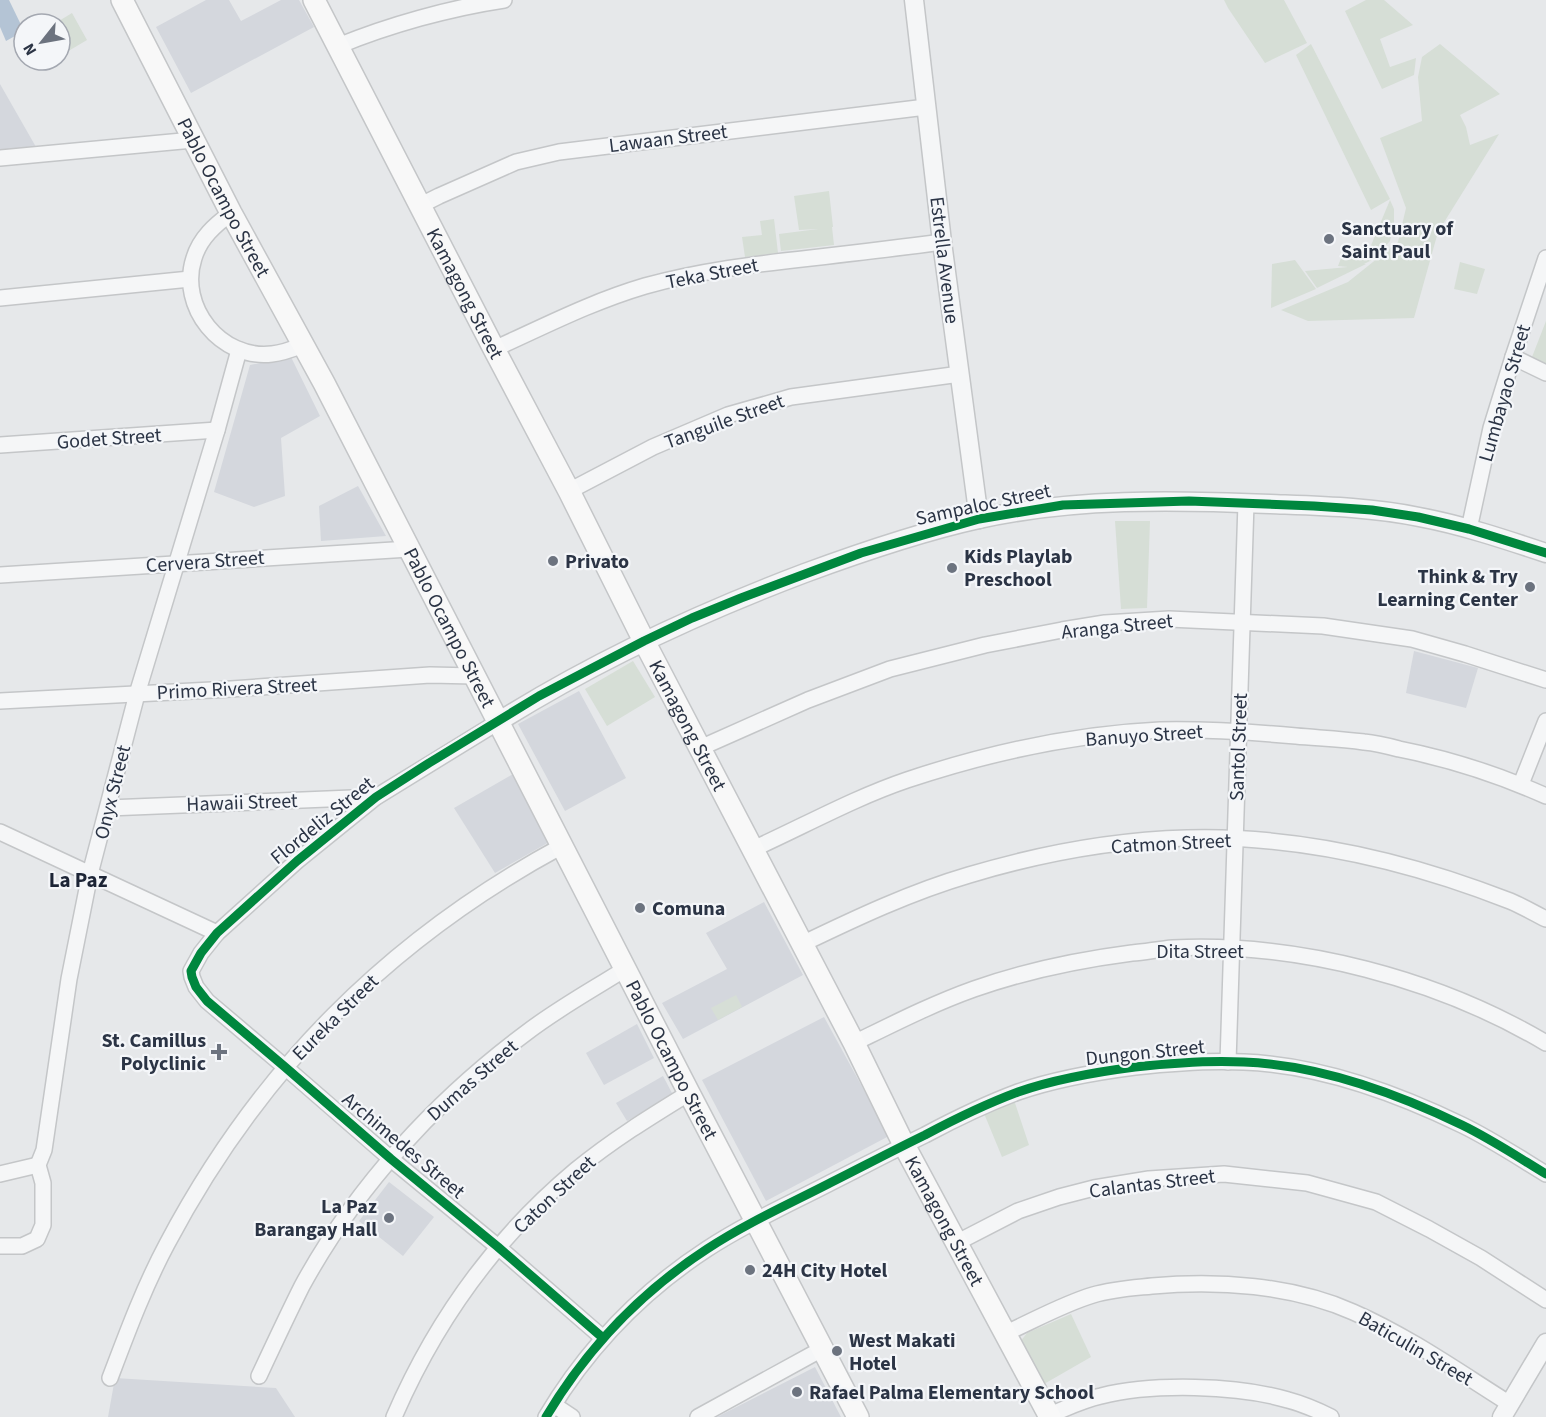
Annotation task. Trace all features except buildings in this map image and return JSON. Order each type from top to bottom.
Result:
[{"type":"main road","name":"Pablo Ocampo Street","points":[[122,0],[231,213],[324,383],[858,1417]]},
{"type":"main road","name":"Kamagong Street","points":[[314,0],[854,1043],[904,1145],[1050,1416]]},
{"type":"street","points":[[338,46],[400,25],[475,4],[504,0]]},
{"type":"street","name":"Estrella Avenue","points":[[914,0],[942,242],[980,519]]},
{"type":"street","name":"Lawaan Street","points":[[421,205],[516,162],[559,152],[926,107]]},
{"type":"street","points":[[0,158],[193,140]]},
{"type":"street","points":[[231,213],[216,224],[202,239],[194,258],[190,279],[194,302],[204,322],[219,339],[239,350],[255,354],[272,355],[303,345]]},
{"type":"street","name":"Teka Street","points":[[494,349],[605,299],[691,275],[760,264],[942,242]]},
{"type":"street","name":"Lumbayao Street","points":[[1469,529],[1491,428],[1512,357],[1546,258]]},
{"type":"street","points":[[0,298],[190,279]]},
{"type":"street","name":"Onyx Street","points":[[0,1246],[22,1246],[37,1239],[43,1225],[43,1184],[38,1165],[44,1150],[69,979],[90,874],[137,694],[239,350]]},
{"type":"street","points":[[1512,357],[1546,373]]},
{"type":"street","name":"Tanguile Street","points":[[569,491],[653,447],[728,415],[791,397],[960,374]]},
{"type":"street","name":"Godet Street","points":[[0,445],[217,430]]},
{"type":"street","name":"Sampaloc Street","points":[[498,722],[539,696],[644,641],[741,598],[861,553],[980,519],[1063,505],[1189,501],[1372,510],[1418,517],[1469,529],[1546,553]]},
{"type":"street","name":"Santol Street","points":[[1228,1062],[1246,503]]},
{"type":"street","name":"Cervera Street","points":[[0,575],[409,549]]},
{"type":"street","name":"Aranga Street","points":[[700,748],[808,700],[890,669],[985,645],[1105,624],[1169,619],[1323,626],[1412,639],[1546,680]]},
{"type":"street","name":"Primo Rivera Street","points":[[0,701],[430,675],[474,676]]},
{"type":"street","points":[[1521,784],[1546,721]]},
{"type":"street","name":"Flordeliz Street","points":[[192,971],[201,953],[217,933],[297,861],[376,797],[498,722]]},
{"type":"street","name":"Banuyo Street","points":[[753,849],[848,804],[904,781],[961,763],[1053,742],[1160,730],[1238,730],[1365,742],[1431,755],[1472,767],[1521,784],[1546,796]]},
{"type":"street","name":"Hawaii Street","points":[[108,808],[376,797]]},
{"type":"street","points":[[0,832],[217,933]]},
{"type":"street","name":"Catmon Street","points":[[802,944],[888,904],[968,875],[1014,862],[1072,850],[1187,838],[1284,843],[1399,864],[1511,902],[1546,919]]},
{"type":"street","name":"Eureka Street","points":[[110,1378],[148,1283],[201,1183],[241,1123],[285,1066],[334,1014],[386,965],[426,933],[501,880],[562,846]]},
{"type":"street","name":"Dita Street","points":[[854,1043],[974,989],[1055,966],[1108,956],[1173,948],[1231,949],[1298,955],[1364,969],[1454,998],[1546,1043]]},
{"type":"street","name":"Dumas Street","points":[[259,1376],[280,1330],[330,1240],[359,1199],[422,1124],[490,1060],[566,1005],[625,969]]},
{"type":"street","name":"Archimedes Street","points":[[192,971],[196,987],[207,1001],[603,1338]]},
{"type":"street","name":"Dungon Street","points":[[550,1411],[603,1338],[642,1299],[708,1249],[756,1221],[983,1106],[1021,1091],[1063,1080],[1161,1064],[1228,1062],[1291,1067],[1335,1076],[1388,1093],[1465,1126],[1546,1174]]},
{"type":"street","name":"Caton Street","points":[[394,1417],[426,1350],[448,1314],[498,1247],[535,1206],[620,1136],[689,1093]]},
{"type":"street","points":[[0,1174],[38,1165]]},
{"type":"street","name":"Calantas Street","points":[[956,1243],[1018,1211],[1059,1197],[1094,1188],[1149,1179],[1224,1174],[1307,1183],[1376,1202],[1481,1258],[1546,1300]]},
{"type":"street","name":"Baticulin Street","points":[[1006,1334],[1067,1304],[1117,1289],[1168,1284],[1221,1283],[1259,1287],[1301,1294],[1352,1311],[1401,1336],[1506,1410]]},
{"type":"street","points":[[1506,1410],[1546,1343]]},
{"type":"street","points":[[698,1417],[822,1349]]},
{"type":"street","points":[[1050,1416],[1068,1407],[1101,1396],[1165,1388],[1212,1388],[1267,1395],[1314,1409],[1331,1417]]},
{"type":"street","points":[[550,1411],[572,1417]]},
{"type":"shaded area","points":[[206,0],[229,0],[241,21],[281,0],[299,0],[314,27],[191,93],[156,27]]},
{"type":"shaded area","points":[[1224,0],[1284,0],[1307,43],[1265,63]]},
{"type":"shaded area","points":[[1366,0],[1384,0],[1413,25],[1380,39],[1390,67],[1416,58],[1414,75],[1382,89],[1345,11]]},
{"type":"shaded area","points":[[72,13],[87,40],[72,49]]},
{"type":"shaded area","points":[[1311,44],[1390,199],[1371,210],[1296,55]]},
{"type":"shaded area","points":[[1440,44],[1500,94],[1460,115],[1466,127],[1470,145],[1499,134],[1438,232],[1414,318],[1308,321],[1281,310],[1348,282],[1398,242],[1406,208],[1380,138],[1422,121],[1418,77],[1422,57]]},
{"type":"shaded area","points":[[0,84],[36,147],[0,151]]},
{"type":"shaded area","points":[[829,191],[834,245],[781,251],[779,234],[818,229],[799,230],[794,196]]},
{"type":"shaded area","points":[[1390,200],[1394,209],[1394,223],[1390,241],[1375,258],[1367,255]]},
{"type":"shaded area","points":[[774,219],[778,253],[745,257],[742,237],[762,235],[760,221]]},
{"type":"shaded area","points":[[1345,248],[1374,259],[1317,288],[1305,271],[1348,267],[1338,266]]},
{"type":"shaded area","points":[[1295,260],[1316,289],[1271,308],[1272,264]]},
{"type":"shaded area","points":[[1460,262],[1485,269],[1477,294],[1454,289]]},
{"type":"shaded area","points":[[1546,321],[1546,364],[1532,357]]},
{"type":"shaded area","points":[[291,357],[320,416],[281,438],[285,496],[254,507],[214,492],[250,365]]},
{"type":"shaded area","points":[[358,486],[386,536],[321,541],[319,506]]},
{"type":"shaded area","points":[[1115,521],[1150,521],[1147,608],[1121,609]]},
{"type":"shaded area","points":[[1414,651],[1478,668],[1466,708],[1406,693]]},
{"type":"shaded area","points":[[633,661],[655,697],[607,726],[585,689]]},
{"type":"shaded area","points":[[579,691],[626,778],[565,811],[518,724]]},
{"type":"shaded area","points":[[513,774],[551,841],[495,873],[454,808]]},
{"type":"shaded area","points":[[764,902],[803,975],[683,1039],[662,1003],[727,969],[706,933]]},
{"type":"shaded area","points":[[736,995],[742,1007],[718,1020],[711,1008]]},
{"type":"shaded area","points":[[824,1017],[889,1136],[766,1201],[702,1080]]},
{"type":"shaded area","points":[[637,1024],[654,1058],[604,1085],[586,1053]]},
{"type":"shaded area","points":[[663,1076],[673,1095],[627,1121],[616,1103]]},
{"type":"shaded area","points":[[1014,1100],[1029,1145],[1002,1157],[983,1111]]},
{"type":"shaded area","points":[[389,1182],[434,1217],[403,1256],[359,1221]]},
{"type":"shaded area","points":[[1071,1314],[1091,1357],[1044,1384],[1020,1342],[1027,1333]]},
{"type":"shaded area","name":"Rafael Palma Elementary School","points":[[815,1367],[841,1417],[717,1417]]},
{"type":"shaded area","points":[[115,1378],[276,1388],[295,1417],[108,1417]]},
{"type":"water","points":[[0,0],[9,0],[15,12],[12,12],[12,38],[6,41],[0,27]]},
{"type":"cycle path","points":[[603,1338],[207,1001],[196,987],[191,971],[201,953],[217,933],[297,861],[376,797],[429,763],[539,696],[644,641],[741,598],[861,553],[979,519],[1063,505],[1189,501],[1314,506],[1372,510],[1418,517],[1469,529],[1546,553]]},
{"type":"cycle path","points":[[546,1417],[579,1369],[617,1324],[660,1284],[707,1249],[766,1215],[959,1118],[1032,1087],[1120,1069],[1189,1062],[1244,1062],[1301,1068],[1356,1082],[1436,1113],[1483,1136],[1546,1174]]},
{"type":"place","name":"Sanctuary of Saint Paul","points":[[1329,239]]},
{"type":"place","name":"Privato","points":[[553,561]]},
{"type":"place","name":"Kids Playlab Preschool","points":[[952,568]]},
{"type":"place","name":"Think & Try Learning Center","points":[[1530,587]]},
{"type":"place","name":"Comuna","points":[[640,908]]},
{"type":"place","name":"St. Camillus Polyclinic","points":[[219,1052]]},
{"type":"place","name":"La Paz Barangay Hall","points":[[389,1218]]},
{"type":"place","name":"24H City Hotel","points":[[750,1270]]},
{"type":"place","name":"West Makati Hotel","points":[[837,1351]]},
{"type":"place","name":"Rafael Palma Elementary School","points":[[797,1392]]},
{"type":"district","name":"La Paz","points":[[78,880]]}]
